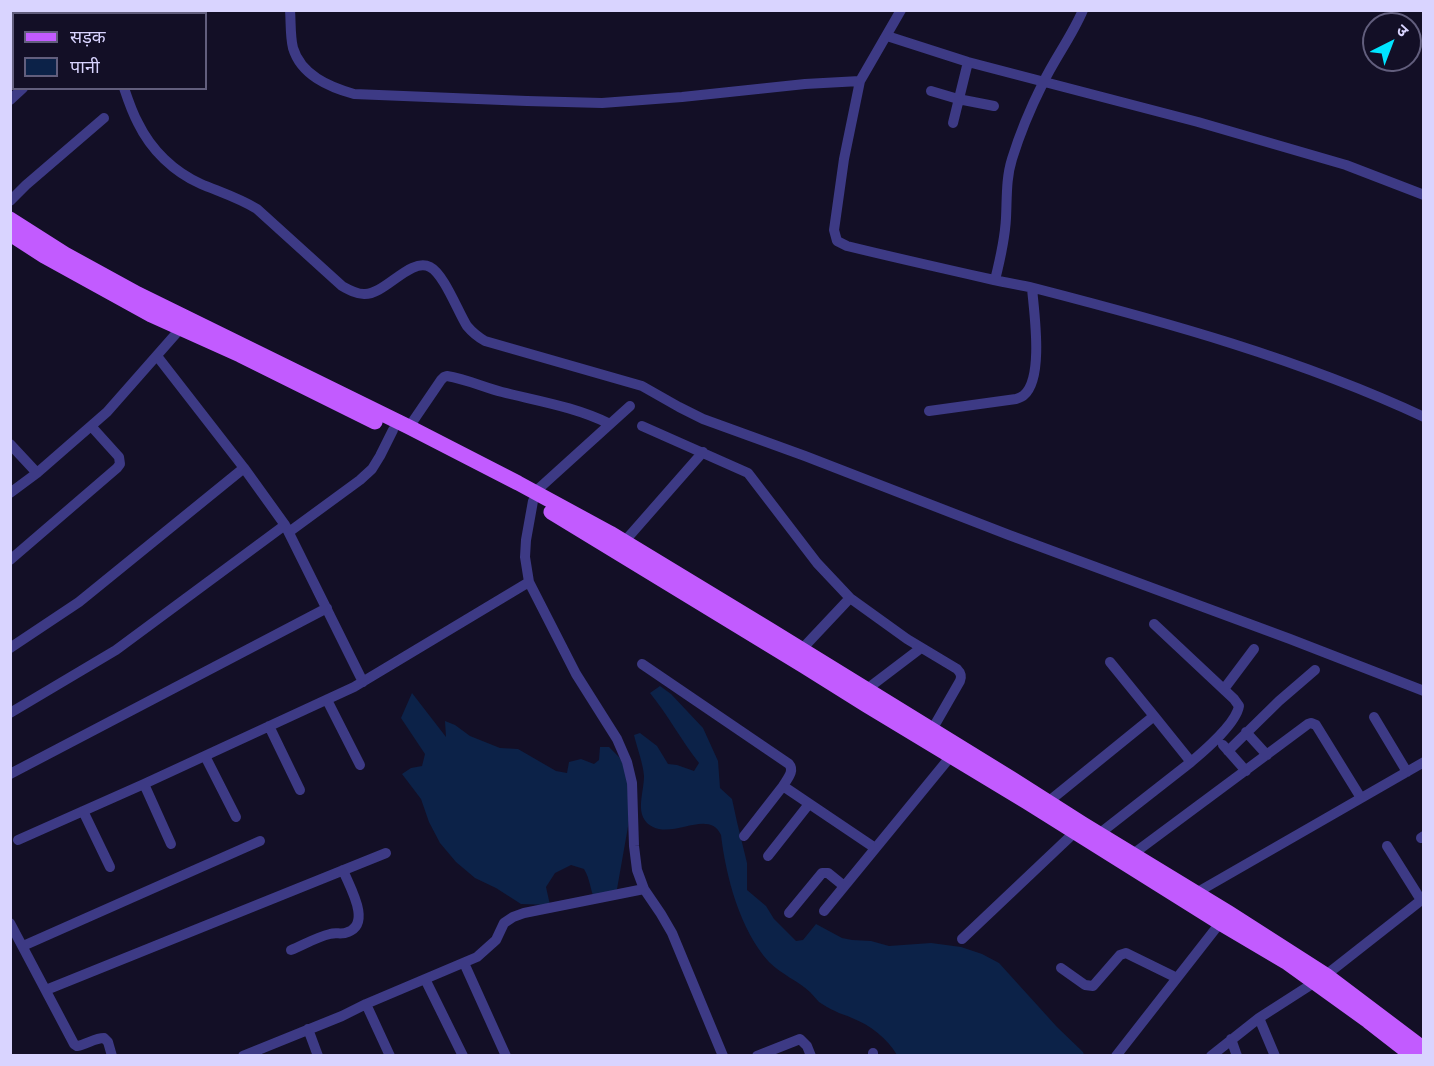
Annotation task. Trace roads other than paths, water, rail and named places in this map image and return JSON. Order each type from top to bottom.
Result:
[{"type":"main road","points":[[10,219],[65,254],[138,294],[409,427],[534,497],[726,619],[1048,802],[1196,892],[1424,1049]]},
{"type":"main road","points":[[10,234],[44,256],[151,315],[624,542],[867,689],[929,735],[951,756],[1220,923],[1320,979],[1413,1056]]},
{"type":"street","points":[[290,10],[293,48],[302,66],[334,89],[354,94],[602,103],[860,81]]},
{"type":"street","points":[[901,10],[860,81],[842,169],[834,230],[837,241],[847,246],[1032,288],[1141,317],[1243,348],[1331,379],[1424,417]]},
{"type":"street","points":[[995,280],[1003,249],[1007,182],[1012,160],[1023,128],[1044,81],[1083,10]]},
{"type":"street","points":[[887,36],[968,62],[1198,122],[1346,165],[1424,195]]},
{"type":"street","points":[[953,123],[968,62]]},
{"type":"street","points":[[125,90],[138,124],[161,156],[198,183],[257,209],[342,286],[352,292],[364,294],[373,292],[415,267],[424,265],[430,267],[439,275],[468,326],[484,341],[642,386],[703,419],[1424,691]]},
{"type":"street","points":[[931,91],[994,106]]},
{"type":"street","points":[[10,201],[26,184],[104,118]]},
{"type":"street","points":[[928,411],[1016,399],[1026,394],[1032,380],[1036,360],[1032,288]]},
{"type":"street","points":[[10,493],[37,473],[107,412],[181,328]]},
{"type":"street","points":[[157,356],[244,468],[287,529],[363,682]]},
{"type":"street","points":[[409,427],[441,380],[447,376],[574,409],[610,424]]},
{"type":"street","points":[[630,406],[534,497],[525,540],[525,557],[529,582],[576,674],[617,739],[627,762],[632,783],[637,870],[644,889],[672,933],[723,1056]]},
{"type":"street","points":[[10,560],[120,464],[119,457],[91,426]]},
{"type":"street","points":[[642,426],[747,473],[817,563],[850,598],[907,639],[957,669],[962,676],[929,735]]},
{"type":"street","points":[[10,713],[116,650],[360,480],[372,469],[393,430]]},
{"type":"street","points":[[10,444],[37,473]]},
{"type":"street","points":[[624,542],[703,452]]},
{"type":"street","points":[[10,648],[79,602],[244,468]]},
{"type":"street","points":[[18,840],[354,687],[529,582]]},
{"type":"street","points":[[802,649],[850,598]]},
{"type":"street","points":[[10,774],[327,608]]},
{"type":"street","points":[[1100,834],[1211,746],[1238,711],[1239,706],[1224,689],[1154,624]]},
{"type":"street","points":[[867,689],[921,648]]},
{"type":"street","points":[[1224,689],[1254,650]]},
{"type":"street","points":[[1110,662],[1191,762]]},
{"type":"street","points":[[642,664],[792,767],[783,786],[744,836]]},
{"type":"street","points":[[1228,751],[1279,701],[1315,670]]},
{"type":"street","points":[[327,700],[360,765]]},
{"type":"street","points":[[1048,802],[1154,716]]},
{"type":"street","points":[[1374,717],[1407,772]]},
{"type":"street","points":[[1133,854],[1311,723],[1316,725],[1361,798]]},
{"type":"street","points":[[269,726],[300,790]]},
{"type":"street","points":[[1246,732],[1267,755]]},
{"type":"street","points":[[1217,738],[1246,771]]},
{"type":"street","points":[[206,756],[236,817]]},
{"type":"street","points":[[824,911],[951,756]]},
{"type":"street","points":[[1196,892],[1424,762]]},
{"type":"street","points":[[144,784],[171,844]]},
{"type":"street","points":[[783,786],[875,848]]},
{"type":"street","points":[[768,856],[809,804]]},
{"type":"street","points":[[83,811],[110,867]]},
{"type":"street","points":[[963,939],[1075,832]]},
{"type":"street","points":[[23,946],[260,841]]},
{"type":"street","points":[[1217,1054],[1259,1018],[1320,979],[1422,899],[1387,846]]},
{"type":"street","points":[[46,990],[386,853]]},
{"type":"street","points":[[291,950],[329,934],[347,933],[357,925],[359,911],[343,870]]},
{"type":"street","points":[[789,913],[822,873],[828,873],[843,886]]},
{"type":"street","points":[[243,1056],[264,1051],[308,1029],[477,957],[496,940],[504,923],[513,916],[644,889]]},
{"type":"street","points":[[10,922],[74,1044],[77,1046],[104,1038],[108,1042],[112,1056]]},
{"type":"street","points":[[1116,1056],[1220,923]]},
{"type":"street","points":[[1061,968],[1085,985],[1093,986],[1120,955],[1126,953],[1177,978]]},
{"type":"street","points":[[464,963],[506,1056]]},
{"type":"street","points":[[425,979],[463,1056]]},
{"type":"street","points":[[366,1004],[390,1056]]},
{"type":"street","points":[[1259,1018],[1275,1056]]},
{"type":"street","points":[[308,1029],[318,1056]]},
{"type":"street","points":[[756,1056],[800,1039],[807,1046],[811,1056]]},
{"type":"street","points":[[1232,1039],[1237,1056]]},
{"type":"water","points":[[660,686],[671,694],[703,728],[718,761],[720,788],[732,799],[747,863],[747,890],[766,906],[774,919],[796,941],[803,940],[816,924],[842,938],[852,940],[871,941],[889,946],[931,943],[961,947],[982,954],[999,963],[1084,1055],[897,1055],[872,1028],[819,1002],[805,988],[769,962],[742,919],[731,885],[721,835],[716,828],[708,824],[700,824],[662,829],[653,827],[643,817],[641,804],[644,776],[634,735],[640,733],[657,746],[668,764],[694,771],[699,763],[650,693]]},
{"type":"water","points":[[412,693],[446,737],[445,721],[470,736],[500,748],[518,749],[556,771],[567,773],[569,762],[581,759],[594,764],[599,760],[600,747],[609,747],[627,770],[629,821],[617,889],[610,895],[594,898],[584,869],[571,865],[555,873],[546,887],[550,905],[521,904],[475,878],[456,862],[440,843],[421,799],[402,774],[411,768],[422,766],[425,754],[401,718]]}]
